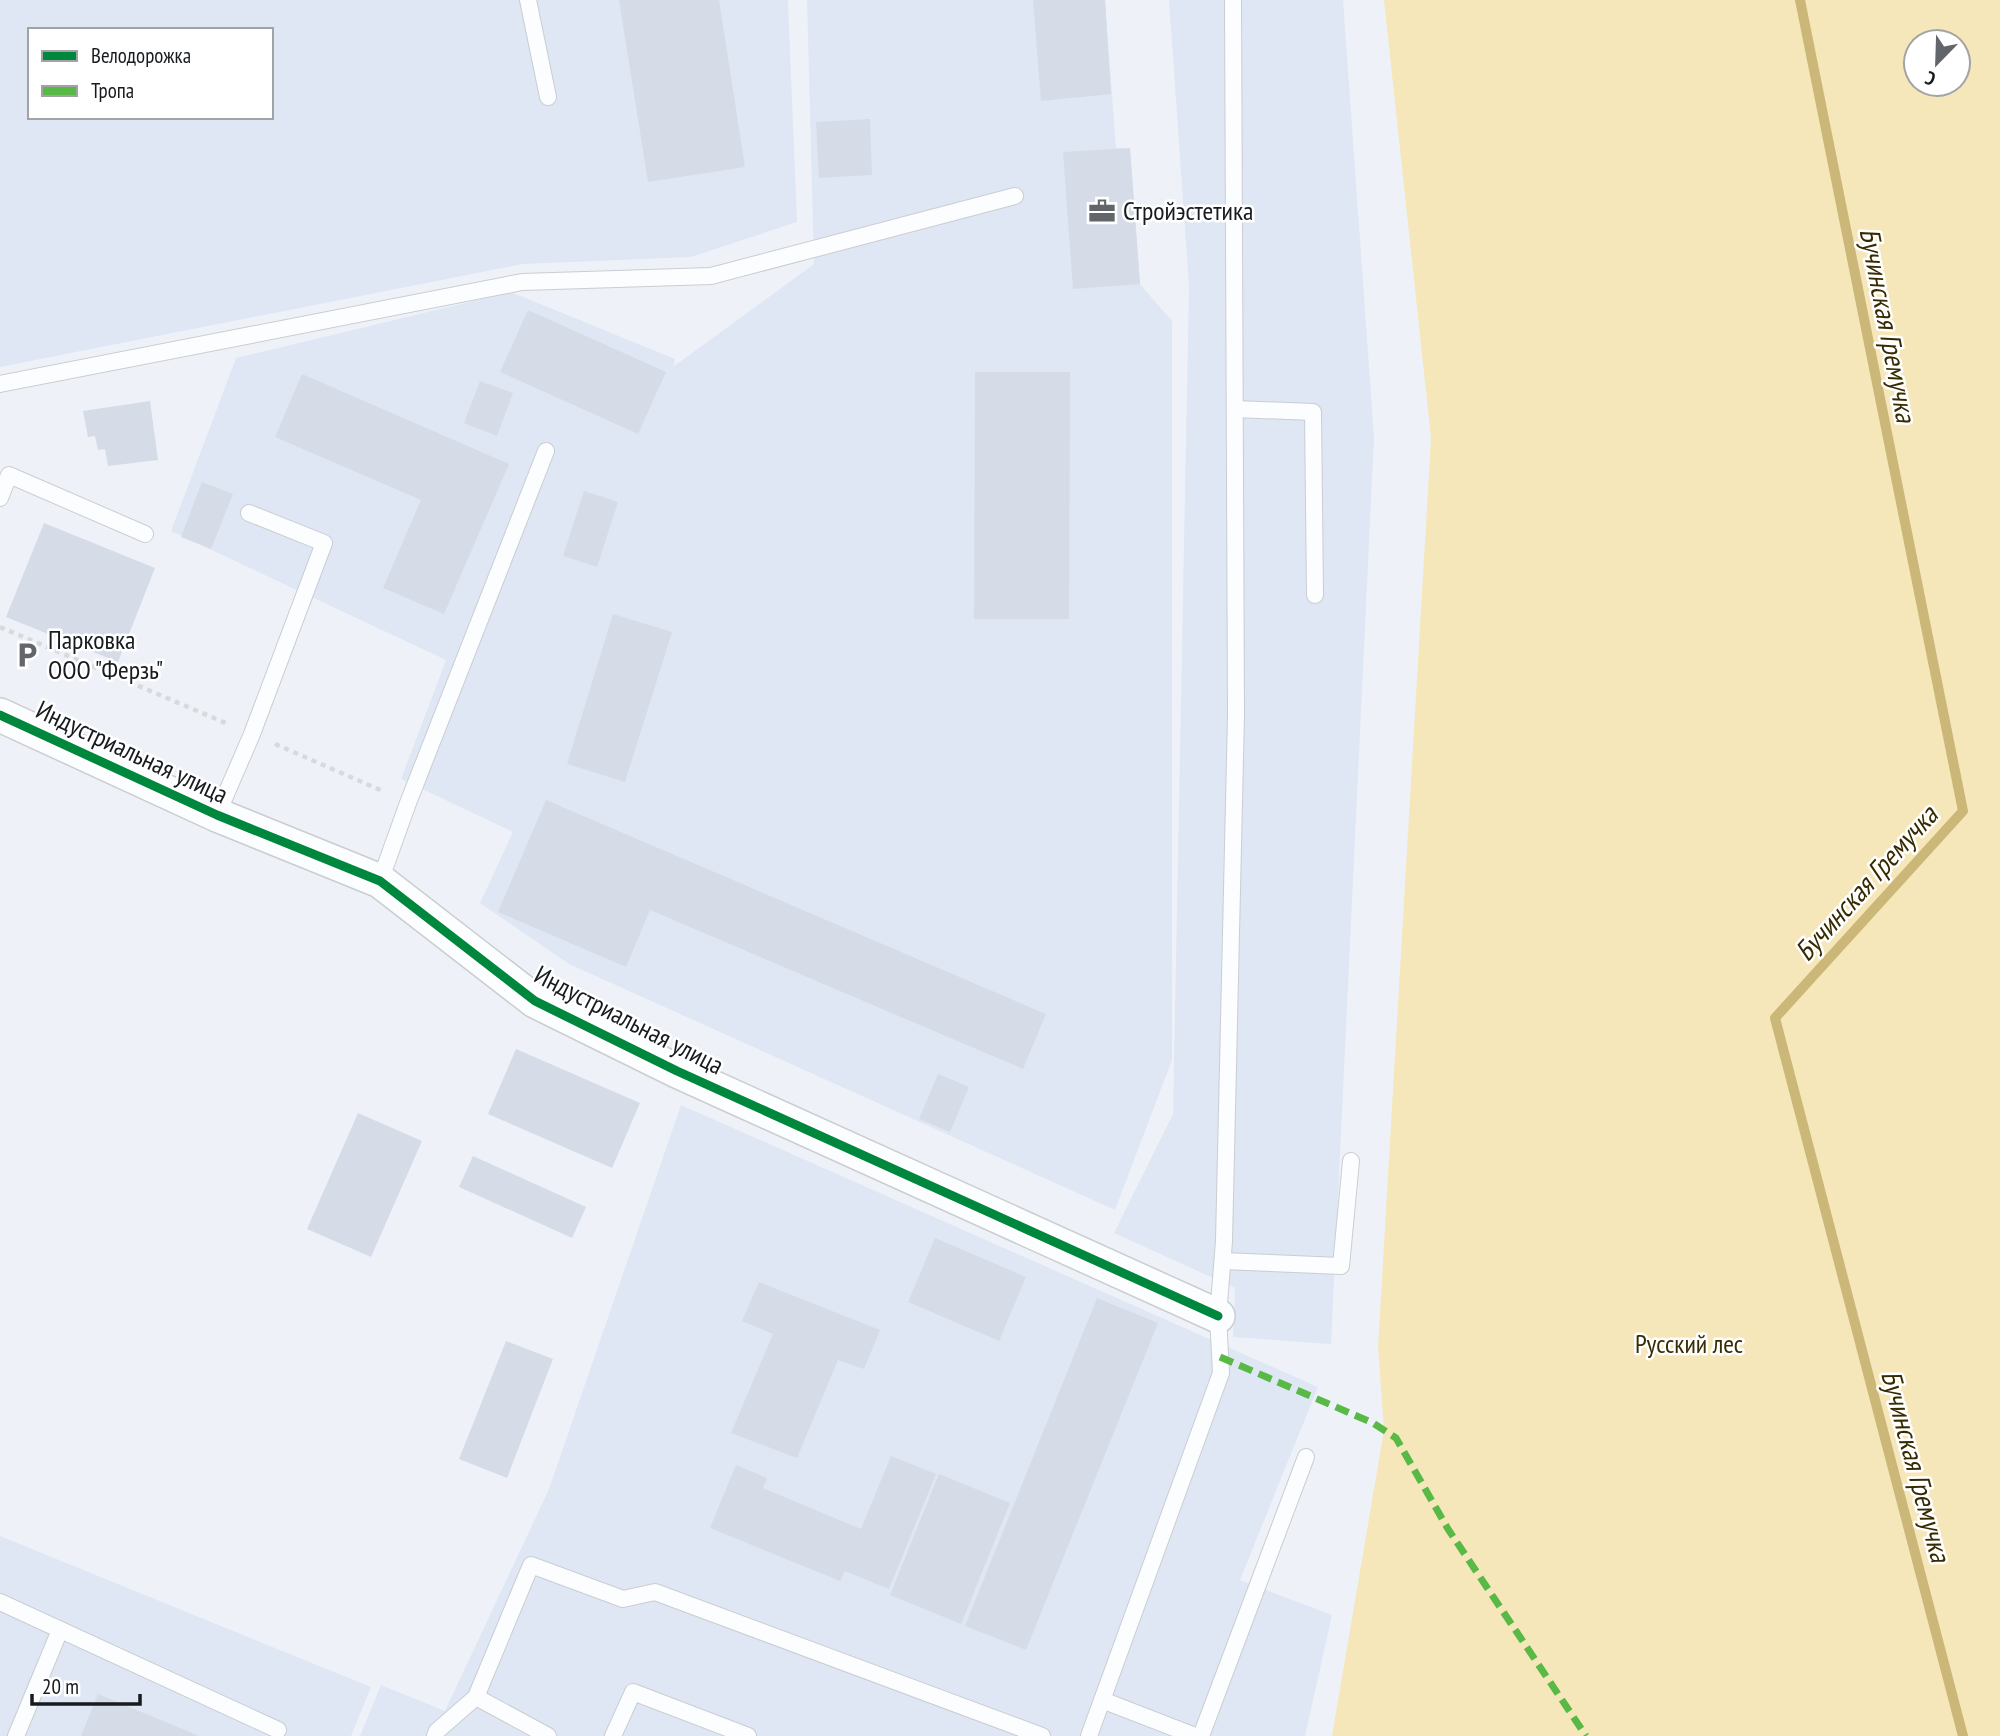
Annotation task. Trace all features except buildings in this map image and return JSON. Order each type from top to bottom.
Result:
[{"type":"street","name":"Индустриальная улица","points":[[0,715],[217,815],[380,881],[535,1001],[677,1071],[1219,1316]]},
{"type":"lane","points":[[528,0],[548,97]]},
{"type":"lane","points":[[1089,1736],[1221,1373],[1219,1316],[1223,1261],[1236,714],[1233,0]]},
{"type":"lane","points":[[0,384],[522,282],[711,276],[1015,196]]},
{"type":"lane","points":[[1235,409],[1313,412],[1315,595]]},
{"type":"lane","points":[[380,881],[546,451]]},
{"type":"lane","points":[[0,498],[9,475],[145,534]]},
{"type":"lane","points":[[217,815],[252,734],[324,543],[249,513]]},
{"type":"lane","points":[[1223,1261],[1340,1266],[1351,1161]]},
{"type":"lane","points":[[1102,1700],[1198,1736],[1306,1457]]},
{"type":"lane","points":[[435,1736],[437,1731],[476,1697],[531,1565],[623,1599],[655,1592],[1042,1736]]},
{"type":"lane","points":[[0,1602],[278,1730]]},
{"type":"lane","points":[[16,1736],[60,1630]]},
{"type":"lane","points":[[613,1736],[633,1692],[748,1736]]},
{"type":"lane","points":[[476,1697],[548,1736]]},
{"type":"path","points":[[0,627],[408,803]]},
{"type":"shaded area","points":[[0,0],[788,0],[797,222],[691,257],[523,264],[0,367]]},
{"type":"shaded area","points":[[807,0],[1105,0],[1116,148],[1130,148],[1140,284],[1172,321],[1172,1060],[1115,1210],[569,964],[480,903],[513,832],[401,779],[446,660],[171,531],[236,358],[511,292],[675,359],[673,367],[814,264]]},
{"type":"shaded area","points":[[1169,0],[1343,0],[1374,437],[1331,1344],[1233,1337],[1235,1288],[1114,1233],[1173,1114],[1189,286]]},
{"type":"shaded area","points":[[681,1105],[1318,1387],[1240,1580],[1332,1615],[1305,1736],[360,1736],[381,1685],[445,1711],[549,1489]]},
{"type":"shaded area","points":[[0,1536],[371,1687],[351,1736],[0,1736]]},
{"type":"green space","name":"Русский лес","points":[[1384,0],[2000,0],[2000,1736],[1332,1736],[1384,1430],[1378,1347],[1431,438]]},
{"type":"waterway","name":"Бучинская Гремучка","points":[[1800,0],[1963,811],[1775,1018],[1963,1736]]},
{"type":"marked path","points":[[1220,1357],[1373,1423],[1396,1438],[1448,1529],[1586,1736]]},
{"type":"cycle path","points":[[0,715],[217,815],[380,881],[535,1001],[677,1071],[1218,1316]]},
{"type":"place","name":"Стройэстетика","points":[[1102,211]]},
{"type":"place","name":"Парковка ООО \"Ферзь\"","points":[[27,655]]}]
